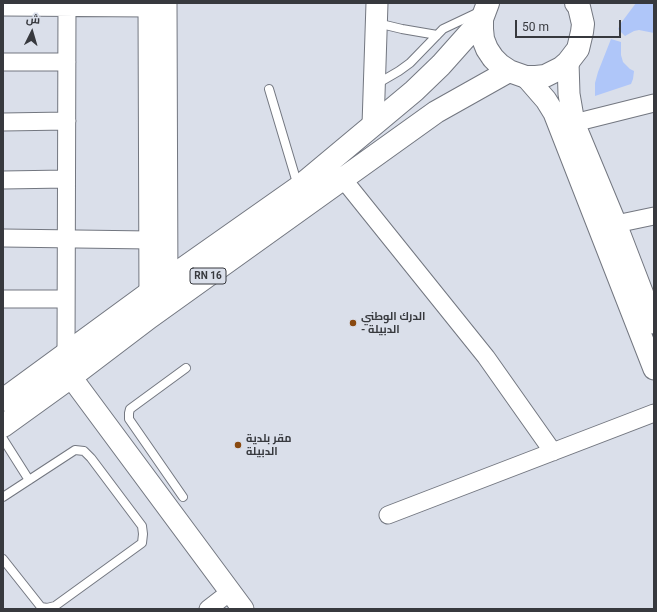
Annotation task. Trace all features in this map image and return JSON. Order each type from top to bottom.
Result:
[{"type":"main road","points":[[485,10],[483,34],[487,49],[500,66],[518,74],[545,76],[561,68],[568,62],[578,49],[583,24],[579,8],[576,3]]},
{"type":"main road","points":[[583,24],[596,3]]},
{"type":"main road","name":"RN 16","points":[[3,426],[159,311],[303,195],[373,125],[428,78],[485,10]]},
{"type":"main road","name":"RN 16","points":[[3,400],[167,280],[303,195],[343,179],[436,112],[518,74]]},
{"type":"street","points":[[66,354],[67,5]]},
{"type":"street","points":[[3,7],[155,5],[158,104],[167,280],[159,311]]},
{"type":"street","points":[[373,125],[376,13]]},
{"type":"street","points":[[3,62],[67,62]]},
{"type":"street","points":[[568,62],[569,94],[574,123],[616,224],[654,323]]},
{"type":"street","points":[[518,74],[546,100],[554,113],[654,369]]},
{"type":"street","points":[[574,123],[654,103]]},
{"type":"street","points":[[158,104],[150,240],[150,292],[159,311]]},
{"type":"street","points":[[3,122],[66,121]]},
{"type":"street","points":[[3,180],[66,179]]},
{"type":"street","points":[[343,179],[486,357],[553,452]]},
{"type":"street","points":[[616,224],[654,216]]},
{"type":"street","points":[[3,238],[150,240]]},
{"type":"street","points":[[3,299],[66,299]]},
{"type":"street","points":[[71,377],[161,482],[230,592],[243,609]]},
{"type":"street","points":[[388,515],[654,413]]},
{"type":"street","points":[[208,609],[230,592]]},
{"type":"lane","points":[[374,85],[387,79],[410,63],[437,35],[450,25],[485,10]]},
{"type":"lane","points":[[376,13],[398,28],[437,35]]},
{"type":"lane","points":[[268,88],[303,195]]},
{"type":"lane","points":[[183,497],[161,482],[129,419],[129,412],[130,409],[186,368]]},
{"type":"lane","points":[[3,439],[29,480]]},
{"type":"lane","points":[[3,497],[75,450],[84,451],[91,458],[142,526],[142,543],[55,606],[47,608],[41,607],[3,559]]},
{"type":"shaded area","points":[[636,3],[654,3],[654,33],[639,30],[625,36],[618,29]]},
{"type":"shaded area","points":[[611,39],[621,42],[621,55],[623,62],[634,71],[633,79],[631,84],[595,96],[595,83],[598,72]]},
{"type":"place","name":"الدرك الوطني - الدبيلة","points":[[353,323]]},
{"type":"place","name":"مقر بلدية الدبيلة","points":[[238,445]]}]
